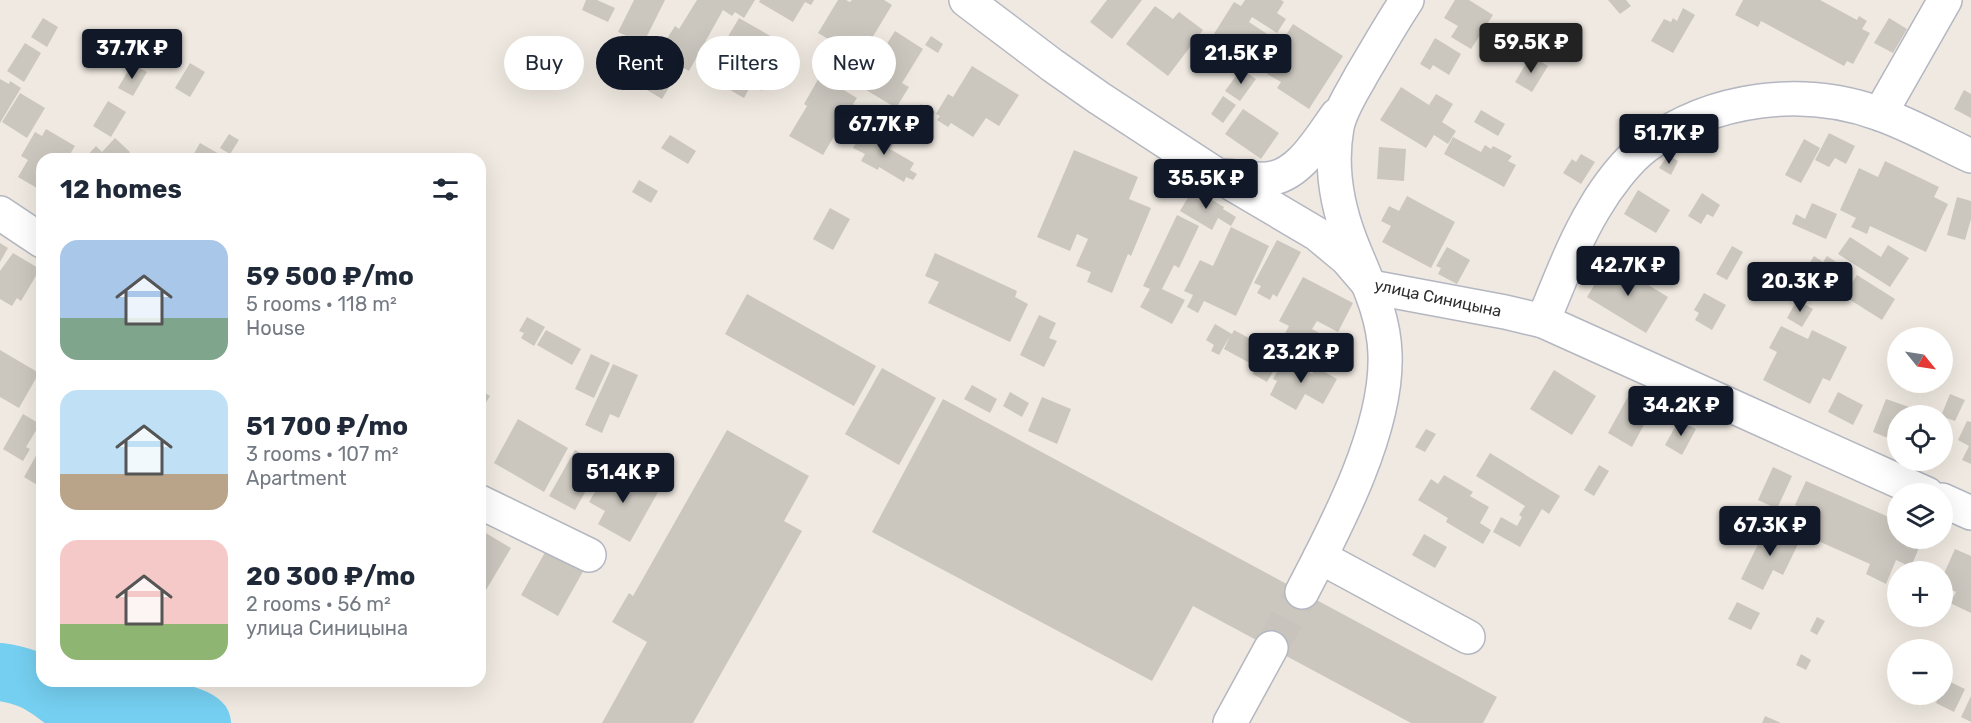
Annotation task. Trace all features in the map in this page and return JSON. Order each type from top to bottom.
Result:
[{"type":"street","name":"улица Синицына","points":[[966,0],[1089,92],[1217,175],[1317,234],[1347,259],[1371,287],[1543,321],[1903,483]]},
{"type":"street","points":[[1217,175],[1270,179],[1285,174],[1312,149],[1345,103],[1407,0]]},
{"type":"street","points":[[1881,114],[1945,0]]},
{"type":"street","points":[[1543,321],[1575,242],[1594,207],[1618,175],[1645,147],[1686,122],[1724,108],[1765,100],[1806,99],[1843,104],[1881,114],[1971,156]]},
{"type":"street","points":[[1302,592],[1354,484],[1371,435],[1384,379],[1383,332],[1371,287],[1346,229],[1335,179],[1334,153],[1338,125],[1345,103]]},
{"type":"street","points":[[0,213],[36,236]]},
{"type":"street","points":[[486,505],[589,555]]},
{"type":"street","points":[[1953,505],[1971,513]]},
{"type":"street","points":[[1326,545],[1468,637]]},
{"type":"street","points":[[1230,723],[1271,648]]},
{"type":"building","points":[[586,0],[597,0],[615,8],[608,22],[582,10]]},
{"type":"building","points":[[634,0],[665,0],[647,36],[626,36],[618,32]]},
{"type":"building","points":[[697,0],[755,0],[744,18],[735,12],[732,16],[723,10],[709,36],[696,36],[696,58],[689,71],[684,68],[684,36],[669,36],[675,26],[679,29]]},
{"type":"building","points":[[760,0],[814,0],[811,5],[805,2],[793,22],[759,2]]},
{"type":"building","points":[[838,0],[850,2],[852,0],[884,0],[892,5],[873,36],[823,36],[818,33]]},
{"type":"building","points":[[1107,0],[1142,0],[1112,39],[1090,22]]},
{"type":"building","points":[[1245,0],[1281,0],[1284,2],[1277,13],[1286,19],[1277,33],[1252,17],[1249,22],[1273,38],[1266,50],[1241,35],[1236,41],[1255,53],[1254,56],[1257,58],[1250,70],[1227,56],[1222,64],[1214,59],[1223,44],[1212,37],[1234,2],[1241,6]]},
{"type":"building","points":[[1455,0],[1469,0],[1493,15],[1471,49],[1451,37],[1458,26],[1444,18]]},
{"type":"building","points":[[1608,0],[1626,0],[1631,6],[1620,14]]},
{"type":"building","points":[[1743,0],[1820,0],[1857,20],[1859,16],[1867,21],[1862,29],[1870,33],[1853,64],[1847,61],[1844,66],[1761,21],[1758,27],[1735,15]]},
{"type":"building","points":[[1155,6],[1173,19],[1179,12],[1203,30],[1168,76],[1126,44]]},
{"type":"building","points":[[1683,8],[1695,15],[1673,53],[1651,41],[1664,19],[1671,22],[1673,18],[1677,21]]},
{"type":"building","points":[[43,18],[58,27],[47,47],[31,37]]},
{"type":"building","points":[[739,18],[770,36],[728,36]]},
{"type":"building","points":[[1889,18],[1907,29],[1893,53],[1874,43]]},
{"type":"building","points":[[1293,24],[1343,56],[1309,109],[1277,88],[1281,82],[1267,74],[1273,65],[1269,62]]},
{"type":"building","points":[[895,31],[923,49],[902,83],[909,87],[896,108],[866,90],[896,90],[896,36],[892,36]]},
{"type":"building","points":[[931,36],[943,44],[938,53],[925,45]]},
{"type":"building","points":[[1435,38],[1461,54],[1449,75],[1433,65],[1430,70],[1420,64]]},
{"type":"building","points":[[25,43],[41,53],[24,82],[7,71]]},
{"type":"building","points":[[1531,55],[1548,66],[1532,92],[1515,82]]},
{"type":"building","points":[[190,63],[205,72],[190,97],[175,88]]},
{"type":"building","points":[[132,64],[147,72],[133,96],[118,88]]},
{"type":"building","points":[[972,66],[1019,95],[999,126],[986,118],[973,137],[951,123],[948,127],[937,120],[940,116],[936,114],[948,94],[953,97]]},
{"type":"building","points":[[1241,69],[1256,79],[1240,101],[1225,91]]},
{"type":"building","points":[[0,79],[9,84],[10,81],[21,88],[0,123]]},
{"type":"building","points":[[1401,87],[1429,105],[1436,94],[1453,104],[1442,122],[1456,131],[1448,144],[1434,135],[1426,148],[1380,120]]},
{"type":"building","points":[[647,90],[667,90],[662,99]]},
{"type":"building","points":[[730,90],[748,90],[744,98]]},
{"type":"building","points":[[812,90],[844,90],[857,98],[853,104],[867,112],[856,131],[842,123],[823,155],[789,136],[807,106],[804,104]]},
{"type":"building","points":[[1964,90],[1971,94],[1971,118],[1954,109]]},
{"type":"building","points":[[20,93],[45,108],[27,138],[2,122]]},
{"type":"building","points":[[1223,96],[1236,105],[1223,123],[1211,114]]},
{"type":"building","points":[[108,101],[126,112],[111,137],[93,126]]},
{"type":"building","points":[[921,104],[935,112],[927,127],[918,122],[922,115],[916,112]]},
{"type":"building","points":[[1243,109],[1279,133],[1261,159],[1225,134]]},
{"type":"building","points":[[1481,110],[1505,124],[1498,136],[1474,122]]},
{"type":"building","points":[[46,129],[75,146],[71,153],[36,153],[36,188],[18,177],[28,160],[21,156],[35,132],[42,136]]},
{"type":"building","points":[[872,130],[894,143],[890,149],[914,163],[910,170],[917,174],[913,180],[906,177],[904,182],[879,167],[878,170],[861,161],[865,154],[853,148],[863,132],[869,136]]},
{"type":"building","points":[[1829,133],[1855,146],[1846,164],[1835,158],[1829,167],[1815,160]]},
{"type":"building","points":[[229,134],[239,140],[231,153],[220,148]]},
{"type":"building","points":[[670,135],[696,151],[688,164],[661,148]]},
{"type":"building","points":[[1453,137],[1481,152],[1485,145],[1491,149],[1493,146],[1512,156],[1508,161],[1516,165],[1504,187],[1444,154]]},
{"type":"building","points":[[115,138],[130,152],[90,153],[96,146],[102,152]]},
{"type":"building","points":[[1804,139],[1820,148],[1801,183],[1785,175]]},
{"type":"building","points":[[200,143],[218,153],[194,153]]},
{"type":"building","points":[[1379,147],[1406,149],[1404,181],[1377,179]]},
{"type":"building","points":[[1074,150],[1138,177],[1129,199],[1151,208],[1131,256],[1128,254],[1112,293],[1087,282],[1091,272],[1076,266],[1088,239],[1077,234],[1070,251],[1037,237]]},
{"type":"building","points":[[1581,154],[1595,162],[1581,184],[1563,173],[1572,159],[1576,162]]},
{"type":"building","points":[[1668,155],[1678,161],[1671,175],[1659,168]]},
{"type":"building","points":[[1885,161],[1939,187],[1934,197],[1948,204],[1926,252],[1870,226],[1867,234],[1851,227],[1856,218],[1840,210],[1859,168],[1878,177]]},
{"type":"building","points":[[639,180],[658,191],[651,203],[632,192]]},
{"type":"building","points":[[1193,189],[1224,207],[1223,209],[1236,217],[1231,226],[1218,218],[1212,230],[1180,211]]},
{"type":"building","points":[[1638,190],[1670,210],[1656,233],[1624,214]]},
{"type":"building","points":[[1702,193],[1720,205],[1713,217],[1707,214],[1701,224],[1688,216]]},
{"type":"building","points":[[1407,196],[1455,222],[1431,268],[1382,242],[1391,226],[1381,221],[1389,206],[1399,211]]},
{"type":"building","points":[[1957,197],[1971,201],[1971,219],[1965,240],[1947,235]]},
{"type":"building","points":[[1812,203],[1837,214],[1826,239],[1792,224],[1796,214],[1805,219]]},
{"type":"building","points":[[830,208],[850,219],[833,250],[813,239]]},
{"type":"building","points":[[1177,215],[1199,226],[1179,268],[1174,265],[1162,289],[1185,300],[1172,324],[1140,307],[1150,289],[1143,286]]},
{"type":"building","points":[[1231,227],[1269,246],[1236,316],[1204,301],[1198,313],[1187,307],[1193,295],[1184,291],[1200,260],[1213,266]]},
{"type":"building","points":[[1850,237],[1881,257],[1888,245],[1909,258],[1890,287],[1838,254]]},
{"type":"building","points":[[1277,240],[1301,252],[1277,297],[1273,294],[1270,300],[1257,293],[1261,286],[1254,283]]},
{"type":"building","points":[[0,243],[8,248],[0,262]]},
{"type":"building","points":[[1732,246],[1743,252],[1727,280],[1716,274]]},
{"type":"building","points":[[1447,247],[1470,260],[1457,284],[1438,274],[1441,268],[1436,266]]},
{"type":"building","points":[[13,253],[36,267],[36,276],[21,301],[17,298],[12,306],[0,299],[0,271]]},
{"type":"building","points":[[935,253],[1017,291],[1015,297],[1028,304],[1010,342],[928,303],[939,282],[925,276]]},
{"type":"building","points":[[1814,256],[1823,262],[1827,256],[1844,267],[1828,293],[1801,277]]},
{"type":"building","points":[[1609,261],[1668,297],[1646,333],[1587,297]]},
{"type":"building","points":[[1857,275],[1895,299],[1882,320],[1844,296]]},
{"type":"building","points":[[1303,277],[1353,303],[1338,332],[1317,321],[1312,329],[1325,336],[1312,358],[1281,341],[1289,326],[1279,321]]},
{"type":"building","points":[[1704,293],[1726,305],[1712,330],[1695,320],[1699,313],[1694,310]]},
{"type":"building","points":[[747,294],[876,366],[854,406],[725,334]]},
{"type":"building","points":[[1797,300],[1813,309],[1802,327],[1787,318]]},
{"type":"building","points":[[1039,315],[1056,323],[1049,338],[1057,341],[1044,367],[1020,355]]},
{"type":"building","points":[[527,317],[545,327],[534,346],[521,338],[524,333],[519,331]]},
{"type":"building","points":[[1215,324],[1232,334],[1234,330],[1282,356],[1267,382],[1253,374],[1257,367],[1224,349],[1230,336],[1219,355],[1211,351],[1214,345],[1206,340]]},
{"type":"building","points":[[1781,326],[1808,339],[1812,330],[1847,347],[1830,381],[1823,378],[1810,404],[1763,380],[1777,352],[1769,348]]},
{"type":"building","points":[[546,330],[581,349],[572,365],[537,345]]},
{"type":"building","points":[[0,350],[36,371],[36,378],[19,408],[0,397]]},
{"type":"building","points":[[591,354],[610,363],[594,398],[575,389]]},
{"type":"building","points":[[1285,358],[1312,374],[1316,367],[1337,379],[1323,404],[1305,394],[1296,410],[1270,395],[1277,381],[1273,379]]},
{"type":"building","points":[[613,364],[638,375],[619,418],[610,414],[602,433],[585,425]]},
{"type":"building","points":[[882,368],[936,398],[899,465],[845,434]]},
{"type":"building","points":[[1554,370],[1596,396],[1572,435],[1530,409]]},
{"type":"building","points":[[972,385],[997,399],[990,413],[964,399]]},
{"type":"building","points":[[1010,392],[1029,403],[1022,417],[1003,406]]},
{"type":"building","points":[[1838,392],[1863,405],[1853,425],[1828,412]]},
{"type":"building","points":[[1630,393],[1654,406],[1632,447],[1608,433]]},
{"type":"building","points":[[1950,394],[1965,400],[1955,421],[1953,420],[1953,405],[1946,405]]},
{"type":"building","points":[[1042,397],[1071,409],[1057,444],[1028,431]]},
{"type":"building","points":[[943,399],[1497,697],[1483,723],[1411,723],[1193,606],[1152,681],[872,532]]},
{"type":"building","points":[[1886,399],[1903,405],[1887,405],[1887,438],[1873,432]]},
{"type":"building","points":[[23,414],[36,422],[36,431],[26,447],[30,449],[23,461],[3,449]]},
{"type":"building","points":[[518,419],[568,448],[544,492],[494,463]]},
{"type":"building","points":[[1679,420],[1696,429],[1682,455],[1665,445]]},
{"type":"building","points":[[1967,421],[1971,422],[1971,464],[1962,460],[1969,446],[1958,440]]},
{"type":"building","points":[[1426,429],[1436,434],[1425,452],[1415,447]]},
{"type":"building","points":[[727,430],[809,476],[784,521],[802,531],[693,723],[602,723],[647,642],[612,622],[629,593],[633,596]]},
{"type":"building","points":[[575,450],[601,464],[575,510],[549,496]]},
{"type":"building","points":[[1490,453],[1560,496],[1549,514],[1542,509],[1520,547],[1493,532],[1501,517],[1517,526],[1522,517],[1519,515],[1525,506],[1476,476]]},
{"type":"building","points":[[36,456],[36,484],[24,477]]},
{"type":"building","points":[[1599,465],[1609,471],[1594,496],[1584,490]]},
{"type":"building","points":[[1773,467],[1792,476],[1777,509],[1758,500]]},
{"type":"building","points":[[607,471],[621,479],[624,473],[658,492],[630,542],[598,524],[605,511],[589,502]]},
{"type":"building","points":[[1444,475],[1473,492],[1470,496],[1489,507],[1480,523],[1491,530],[1483,544],[1446,522],[1448,518],[1418,500],[1431,479],[1438,484]]},
{"type":"building","points":[[1806,481],[1887,516],[1887,549],[1918,549],[1913,561],[1887,561],[1886,584],[1866,574],[1870,564],[1800,533],[1810,512],[1795,505]]},
{"type":"building","points":[[1768,524],[1800,540],[1783,575],[1773,570],[1763,590],[1741,579]]},
{"type":"building","points":[[486,533],[511,548],[486,590]]},
{"type":"building","points":[[1424,534],[1447,547],[1435,568],[1412,555]]},
{"type":"building","points":[[548,547],[585,568],[558,616],[521,595]]},
{"type":"building","points":[[1955,549],[1971,556],[1971,613],[1953,604],[1956,592],[1953,591],[1953,561],[1950,561]]},
{"type":"building","points":[[1737,602],[1760,613],[1751,630],[1728,619]]},
{"type":"building","points":[[1817,617],[1825,621],[1817,635],[1810,631]]},
{"type":"building","points":[[1801,654],[1811,660],[1806,670],[1796,665]]},
{"type":"building","points":[[1953,683],[1965,689],[1954,712],[1940,705],[1953,705]]},
{"type":"building","points":[[1971,696],[1971,722],[1961,717]]},
{"type":"building","points":[[1765,716],[1781,723],[1762,723]]},
{"type":"waterway","points":[[0,672],[36,683]]},
{"type":"waterway","points":[[43,687],[72,707],[92,714],[166,712],[192,717],[202,723]]},
{"type":"tunnel","points":[[1271,648],[1302,592]]}]
